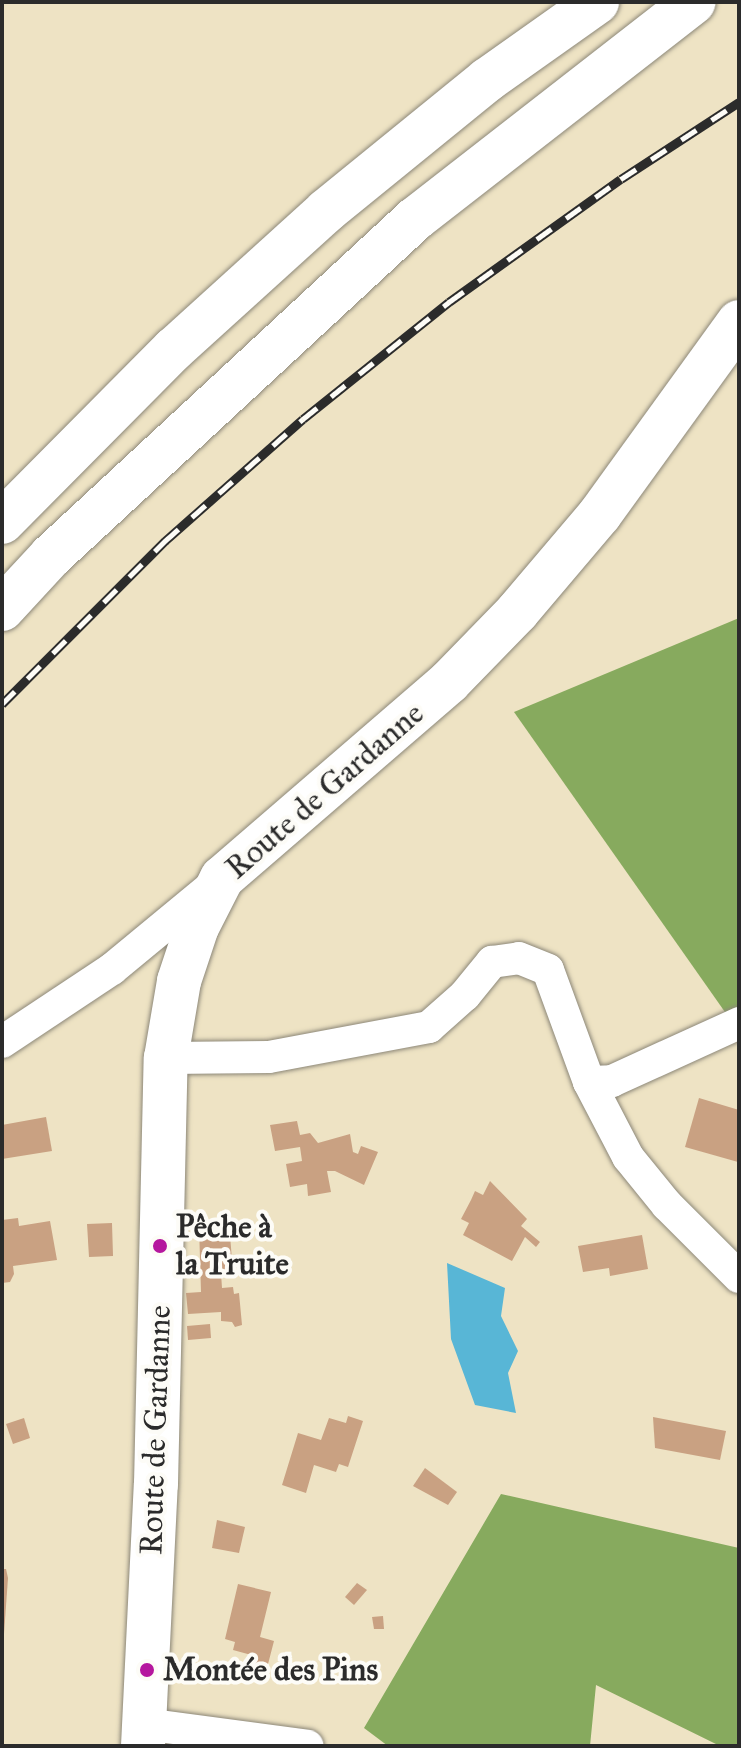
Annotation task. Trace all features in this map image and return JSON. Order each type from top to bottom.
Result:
[{"type":"main road","points":[[2,522],[174,349],[326,211],[487,80],[597,2]]},
{"type":"main road","points":[[2,609],[51,556],[415,219],[694,2]]},
{"type":"main road","name":"Route de Gardanne","points":[[144,1735],[156,1484],[166,1058],[183,968],[197,927],[222,878],[449,682],[517,612],[600,514],[739,322]]},
{"type":"street","points":[[2,1042],[112,969],[222,878]]},
{"type":"street","points":[[166,1058],[269,1057],[429,1027],[465,995],[492,962],[519,958],[548,970],[589,1082],[628,1157],[667,1205],[739,1277]]},
{"type":"street","points":[[589,1082],[612,1081],[739,1023]]},
{"type":"street","points":[[144,1735],[308,1746]]},
{"type":"green space","points":[[739,618],[739,1032],[514,712]]},
{"type":"green space","points":[[501,1494],[739,1548],[739,1746],[720,1746],[596,1685],[590,1746],[388,1746],[364,1728]]},
{"type":"water","points":[[447,1263],[505,1288],[501,1316],[518,1351],[508,1373],[516,1413],[475,1405],[451,1339]]},
{"type":"building","points":[[699,1098],[739,1110],[738,1162],[685,1147]]},
{"type":"building","points":[[46,1117],[52,1151],[2,1159],[2,1125]]},
{"type":"building","points":[[297,1121],[300,1135],[310,1133],[318,1143],[350,1134],[353,1152],[358,1154],[361,1146],[378,1152],[364,1185],[335,1171],[327,1171],[331,1192],[308,1196],[307,1184],[290,1187],[286,1164],[302,1161],[300,1147],[275,1151],[270,1125]]},
{"type":"building","points":[[490,1181],[527,1219],[521,1226],[540,1242],[536,1247],[525,1237],[512,1261],[463,1235],[469,1223],[461,1219],[475,1191],[483,1195]]},
{"type":"building","points":[[18,1218],[19,1226],[50,1221],[57,1260],[13,1266],[14,1274],[10,1282],[2,1283],[2,1220]]},
{"type":"building","points":[[112,1223],[113,1256],[89,1257],[87,1224]]},
{"type":"building","points":[[229,1223],[233,1272],[221,1273],[222,1288],[233,1287],[234,1294],[239,1293],[242,1325],[235,1327],[232,1322],[221,1321],[221,1312],[188,1314],[186,1293],[201,1292],[199,1226]]},
{"type":"building","points":[[642,1235],[648,1269],[610,1276],[609,1268],[583,1272],[578,1246]]},
{"type":"building","points":[[210,1324],[211,1338],[188,1340],[187,1326]]},
{"type":"building","points":[[348,1416],[363,1421],[348,1467],[339,1464],[336,1472],[314,1465],[306,1493],[282,1485],[298,1433],[321,1440],[329,1418],[346,1423]]},
{"type":"building","points":[[653,1417],[726,1431],[720,1460],[655,1448]]},
{"type":"building","points":[[24,1418],[30,1438],[13,1444],[6,1424]]},
{"type":"building","points":[[425,1468],[457,1492],[448,1505],[413,1486]]},
{"type":"building","points":[[217,1520],[245,1527],[239,1553],[212,1548]]},
{"type":"building","points":[[2,1569],[6,1569],[8,1578],[4,1634]]},
{"type":"building","points":[[357,1583],[367,1590],[354,1605],[345,1597]]},
{"type":"building","points":[[238,1584],[271,1592],[260,1637],[274,1641],[267,1668],[253,1665],[255,1656],[233,1650],[235,1642],[225,1639]]},
{"type":"building","points":[[383,1616],[384,1629],[374,1629],[372,1617]]},
{"type":"railway","points":[[2,704],[165,541],[303,419],[449,302],[621,179],[739,102]]},
{"type":"place","name":"Pêche à la Truite","points":[[160,1246]]},
{"type":"place","name":"Montée des Pins","points":[[147,1670]]}]
